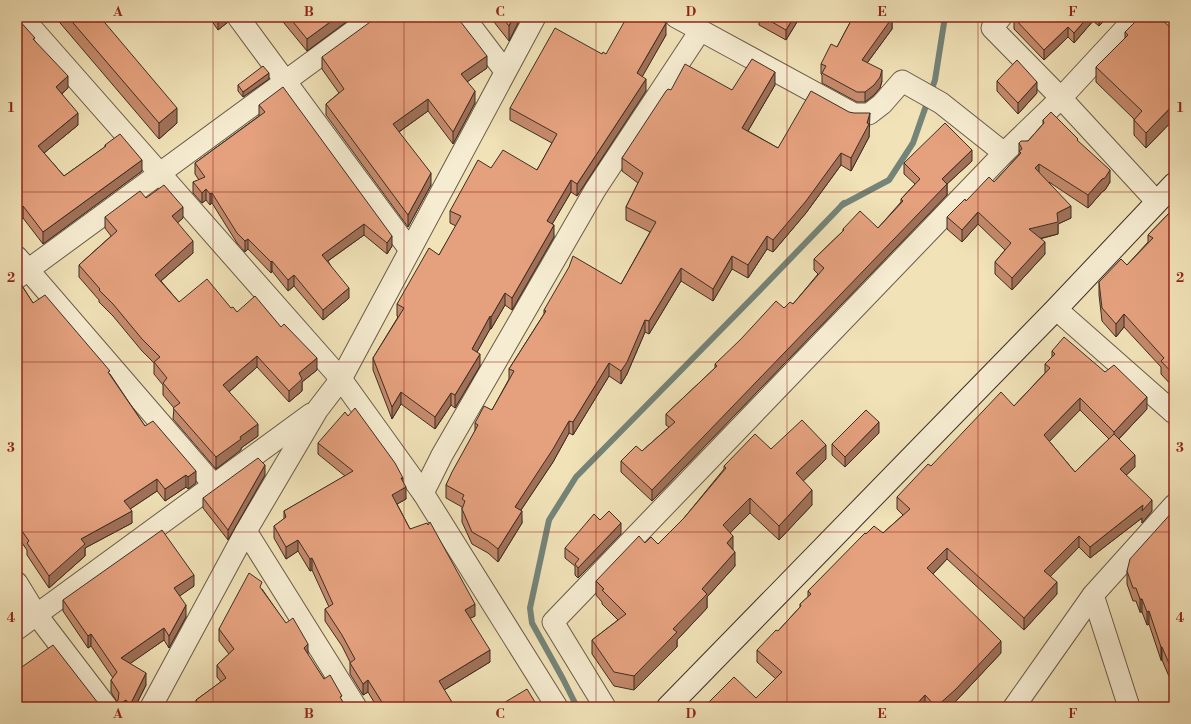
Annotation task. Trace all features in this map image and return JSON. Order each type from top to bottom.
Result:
[{"type":"street","points":[[22,17],[341,379],[423,493],[557,707]]},
{"type":"street","points":[[238,17],[410,250]]},
{"type":"street","points":[[214,485],[21,269],[160,174],[372,17]]},
{"type":"street","points":[[464,17],[505,72]]},
{"type":"street","points":[[151,707],[246,531],[318,409],[341,379],[535,17]]},
{"type":"street","points":[[676,17],[854,114],[869,114],[882,104],[902,81],[942,103],[1004,152]]},
{"type":"street","points":[[1001,17],[992,28],[1061,98],[1157,202]]},
{"type":"street","points":[[605,707],[553,622],[1004,152],[1061,98],[1136,17]]},
{"type":"street","points":[[423,493],[442,456],[595,190],[700,31]]},
{"type":"street","points":[[668,707],[1056,309],[1174,184]]},
{"type":"street","points":[[1056,309],[1174,413]]},
{"type":"street","points":[[17,628],[318,409]]},
{"type":"street","points":[[1014,707],[1093,595],[1174,505]]},
{"type":"street","points":[[246,531],[356,707]]},
{"type":"street","points":[[17,583],[36,614],[107,707]]},
{"type":"street","points":[[1093,595],[1129,707]]},
{"type":"building","points":[[68,17],[100,17],[177,108],[159,123]]},
{"type":"building","points":[[289,17],[337,17],[307,39]]},
{"type":"building","points":[[377,17],[457,17],[487,56],[461,74],[475,91],[453,132],[428,99],[393,124],[431,173],[408,215],[326,104],[344,89],[322,57]]},
{"type":"building","points":[[502,17],[513,17],[509,26]]},
{"type":"building","points":[[627,17],[636,19],[636,17],[654,17],[666,23],[637,73],[646,79],[577,184],[571,180],[547,221],[554,225],[512,298],[505,293],[491,317],[490,316],[472,349],[480,354],[455,395],[451,393],[435,417],[401,392],[392,407],[373,358],[404,308],[397,304],[429,248],[439,255],[461,216],[450,211],[478,160],[491,168],[503,150],[537,170],[557,134],[510,108],[555,28],[602,54],[603,52],[606,54]]},
{"type":"building","points":[[763,17],[794,17],[786,30]]},
{"type":"building","points":[[853,17],[892,18],[862,60],[882,70],[880,77],[874,85],[865,92],[857,92],[822,73],[826,66],[821,64],[831,44],[837,47]]},
{"type":"building","points":[[1088,17],[1074,33],[1068,27],[1044,50],[1014,18]]},
{"type":"building","points":[[1140,17],[1159,17],[1174,31],[1174,104],[1146,133],[1134,120],[1142,111],[1096,67],[1128,35],[1125,32]]},
{"type":"building","points":[[17,18],[35,38],[33,39],[68,76],[56,87],[78,113],[38,146],[64,176],[120,134],[142,160],[43,232],[23,206],[20,209],[17,206]]},
{"type":"building","points":[[752,59],[775,72],[742,128],[778,148],[811,91],[849,112],[870,113],[867,123],[869,124],[851,158],[841,153],[806,201],[773,240],[767,236],[748,265],[732,256],[713,289],[681,268],[649,321],[645,320],[627,362],[621,371],[609,363],[573,422],[569,421],[553,449],[515,507],[522,511],[498,549],[488,541],[472,532],[462,509],[465,501],[462,499],[464,495],[446,485],[478,425],[475,423],[484,406],[492,410],[514,371],[509,369],[546,311],[544,310],[569,267],[573,256],[621,284],[656,222],[626,207],[643,173],[622,158],[666,91],[668,89],[671,90],[685,64],[732,90]]},
{"type":"building","points":[[1017,60],[1037,82],[1018,103],[997,81]]},
{"type":"building","points":[[263,66],[269,73],[243,92],[238,85]]},
{"type":"building","points":[[283,87],[392,236],[387,243],[364,224],[322,255],[349,288],[323,310],[294,275],[288,280],[272,261],[271,262],[248,239],[245,241],[237,233],[212,193],[210,194],[206,189],[202,193],[193,182],[205,177],[195,163],[265,112],[259,105]]},
{"type":"building","points":[[1051,112],[1078,139],[1077,140],[1110,170],[1105,178],[1102,179],[1088,195],[1039,164],[1035,168],[1071,206],[1057,213],[1058,222],[1029,229],[1045,242],[1012,278],[995,262],[1011,243],[978,212],[962,230],[947,217],[965,199],[966,201],[989,177],[994,182],[1021,153],[1019,151],[1022,149],[1019,143],[1021,141],[1028,141],[1044,123],[1043,120]]},
{"type":"building","points":[[945,123],[972,150],[942,179],[947,184],[652,490],[621,461],[636,446],[642,451],[675,422],[666,414],[717,366],[715,364],[741,339],[776,301],[784,308],[790,302],[793,304],[824,268],[814,259],[844,230],[843,229],[860,211],[878,228],[903,201],[901,199],[920,179],[904,163]]},
{"type":"building","points":[[164,185],[183,207],[172,216],[193,241],[155,275],[179,302],[207,279],[231,308],[233,307],[237,312],[255,296],[281,327],[284,324],[317,358],[299,373],[302,379],[289,391],[257,356],[223,385],[258,424],[240,437],[241,439],[216,457],[173,408],[180,403],[163,383],[167,378],[154,362],[160,357],[142,339],[79,265],[117,231],[105,217],[140,191],[146,198]]},
{"type":"building","points":[[1174,208],[1174,375],[1161,361],[1164,358],[1124,314],[1116,324],[1102,308],[1099,282],[1121,259],[1127,265],[1153,238],[1148,235]]},
{"type":"building","points":[[17,278],[33,303],[45,295],[110,371],[108,372],[145,426],[153,421],[196,471],[188,477],[186,475],[165,489],[157,479],[124,501],[132,511],[81,539],[85,544],[49,576],[27,543],[29,541],[17,524]]},
{"type":"building","points":[[1064,337],[1105,372],[1114,365],[1147,397],[1114,432],[1080,398],[1044,435],[1075,472],[1114,434],[1135,455],[1120,469],[1152,500],[1142,511],[1143,505],[1090,547],[1079,536],[1044,571],[1057,582],[1024,618],[947,548],[927,568],[1001,641],[956,689],[936,707],[925,695],[914,707],[704,707],[734,677],[756,698],[782,672],[757,650],[776,630],[778,631],[801,606],[800,604],[811,594],[808,591],[865,533],[866,534],[874,526],[883,533],[910,509],[897,497],[928,464],[931,466],[1001,392],[1014,406],[1050,368],[1045,364],[1055,354],[1052,351]]},
{"type":"building","points":[[355,408],[395,463],[403,478],[401,478],[406,487],[392,495],[410,529],[427,523],[428,525],[430,522],[475,604],[465,610],[490,650],[439,681],[455,707],[385,707],[368,680],[363,684],[350,663],[355,659],[342,635],[325,609],[333,604],[312,558],[310,559],[298,540],[286,547],[274,526],[286,517],[284,511],[353,471],[318,443],[345,412],[348,416]]},
{"type":"building","points":[[866,410],[879,422],[845,457],[832,444]]},
{"type":"building","points":[[802,420],[826,445],[796,473],[812,490],[779,526],[750,498],[723,525],[733,536],[727,543],[735,552],[702,589],[707,594],[673,629],[677,632],[634,676],[614,672],[592,640],[626,614],[602,590],[604,589],[596,581],[639,536],[645,543],[651,537],[658,544],[684,518],[726,468],[724,466],[755,434],[771,449]]},
{"type":"building","points":[[258,458],[265,465],[228,530],[203,498]]},
{"type":"building","points":[[1174,510],[1174,675],[1161,647],[1149,611],[1147,612],[1136,588],[1133,588],[1127,571],[1130,559]]},
{"type":"building","points":[[609,511],[621,523],[578,568],[575,564],[579,559],[565,548],[594,514],[600,520]]},
{"type":"building","points":[[162,530],[194,575],[174,588],[186,605],[169,636],[164,628],[121,658],[146,673],[130,705],[126,700],[115,707],[109,707],[114,705],[118,700],[119,693],[111,680],[117,672],[91,634],[88,636],[63,600]]},
{"type":"building","points":[[249,573],[262,582],[260,587],[286,623],[293,618],[308,644],[304,648],[324,679],[330,675],[342,696],[340,697],[346,707],[193,707],[198,704],[196,700],[226,678],[217,665],[234,649],[219,629]]},
{"type":"building","points":[[53,645],[98,703],[103,707],[17,707],[17,667],[19,669]]},
{"type":"building","points":[[527,689],[538,707],[497,707]]},
{"type":"waterway","points":[[842,205],[889,180],[913,143],[935,80],[944,17]]},
{"type":"waterway","points":[[577,707],[532,623],[530,608],[549,520],[576,477],[844,203]]}]
